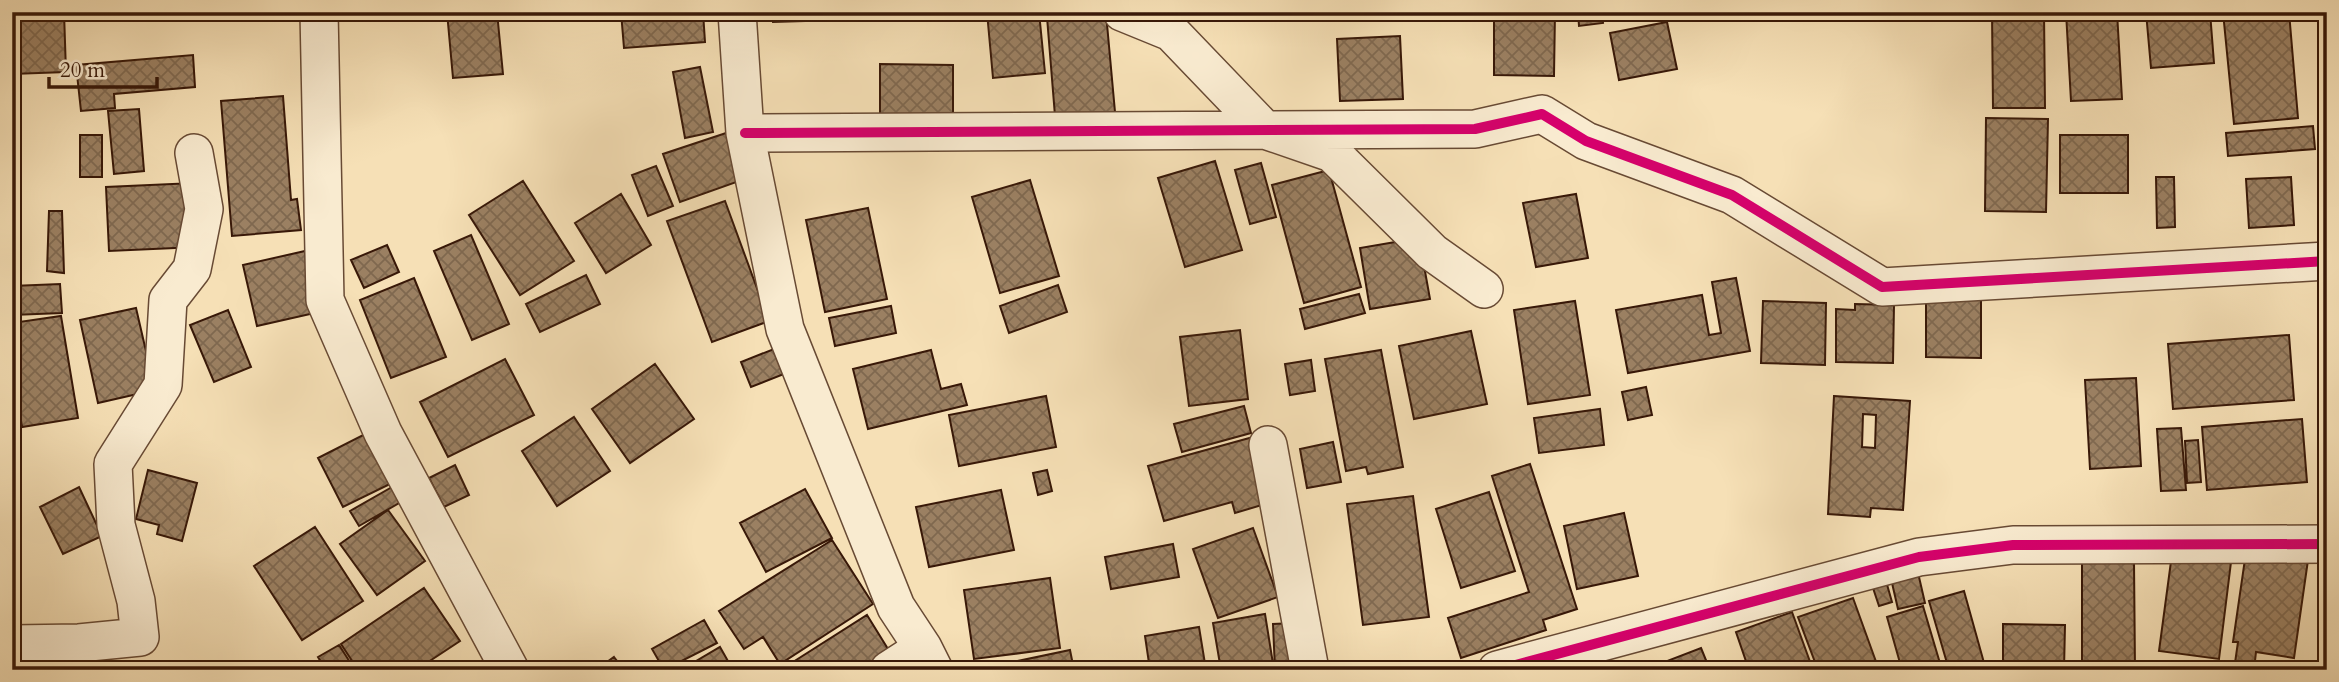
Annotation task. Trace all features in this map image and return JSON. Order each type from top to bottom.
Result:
[{"type":"street","points":[[319,12],[325,300],[383,433],[510,670]]},
{"type":"street","points":[[737,12],[745,133],[785,329],[896,607],[928,659],[889,670]]},
{"type":"street","points":[[1122,12],[1171,32],[1265,130],[1332,153],[1432,252],[1484,289]]},
{"type":"street","points":[[745,133],[1475,129],[1542,114],[1586,141],[1732,195],[1882,287],[2327,261]]},
{"type":"street","points":[[12,644],[79,643],[140,637],[136,601],[116,525],[113,464],[163,385],[168,300],[192,269],[204,209],[194,153]]},
{"type":"street","points":[[1268,445],[1310,670]]},
{"type":"street","points":[[1497,670],[1919,557],[2013,545],[2327,544]]},
{"type":"building","points":[[12,12],[64,12],[66,72],[12,74]]},
{"type":"building","points":[[447,12],[497,12],[503,74],[453,78]]},
{"type":"building","points":[[621,12],[703,12],[705,42],[624,48]]},
{"type":"building","points":[[772,12],[871,12],[871,19],[773,22]]},
{"type":"building","points":[[987,12],[1039,12],[1045,73],[993,78]]},
{"type":"building","points":[[1494,12],[1555,12],[1554,76],[1494,75]]},
{"type":"building","points":[[1578,12],[1602,12],[1603,23],[1579,26]]},
{"type":"building","points":[[2044,12],[2045,108],[1993,108],[1992,13]]},
{"type":"building","points":[[2066,12],[2117,12],[2122,99],[2071,101]]},
{"type":"building","points":[[2146,12],[2210,12],[2214,63],[2151,68]]},
{"type":"building","points":[[2223,12],[2289,12],[2298,118],[2234,124]]},
{"type":"building","points":[[1106,13],[1115,112],[1055,116],[1047,17]]},
{"type":"building","points":[[1667,22],[1677,69],[1619,80],[1610,33]]},
{"type":"building","points":[[1400,36],[1403,99],[1340,101],[1337,39]]},
{"type":"building","points":[[193,55],[195,87],[114,94],[115,108],[81,111],[76,65]]},
{"type":"building","points":[[880,64],[953,65],[953,121],[880,120]]},
{"type":"building","points":[[700,67],[713,132],[685,138],[673,72]]},
{"type":"building","points":[[283,96],[291,200],[297,199],[301,230],[232,236],[221,101]]},
{"type":"building","points":[[139,109],[144,171],[114,174],[108,111]]},
{"type":"building","points":[[1986,118],[2048,119],[2046,212],[1985,211]]},
{"type":"building","points":[[2313,126],[2315,149],[2228,156],[2226,133]]},
{"type":"building","points":[[729,132],[745,179],[680,202],[663,154]]},
{"type":"building","points":[[80,135],[102,135],[102,177],[80,177]]},
{"type":"building","points":[[2060,135],[2128,135],[2128,193],[2060,193]]},
{"type":"building","points":[[1215,161],[1242,250],[1185,267],[1158,178]]},
{"type":"building","points":[[1261,163],[1276,217],[1250,224],[1235,170]]},
{"type":"building","points":[[656,166],[673,206],[648,216],[632,175]]},
{"type":"building","points":[[1329,170],[1361,287],[1304,303],[1272,185]]},
{"type":"building","points":[[2156,177],[2174,177],[2175,227],[2157,228]]},
{"type":"building","points":[[2291,177],[2294,225],[2249,228],[2246,179]]},
{"type":"building","points":[[1030,180],[1059,276],[1000,293],[972,197]]},
{"type":"building","points":[[523,181],[574,261],[520,295],[469,215]]},
{"type":"building","points":[[194,183],[197,247],[109,251],[106,187]]},
{"type":"building","points":[[621,194],[651,245],[606,273],[575,223]]},
{"type":"building","points":[[1576,194],[1588,258],[1536,267],[1523,203]]},
{"type":"building","points":[[725,201],[769,321],[712,342],[667,221]]},
{"type":"building","points":[[868,208],[887,299],[825,312],[806,220]]},
{"type":"building","points":[[49,211],[62,211],[64,273],[47,271]]},
{"type":"building","points":[[471,235],[509,324],[472,340],[434,251]]},
{"type":"building","points":[[1419,238],[1430,299],[1370,309],[1360,248]]},
{"type":"building","points":[[387,245],[399,272],[364,288],[351,260]]},
{"type":"building","points":[[305,251],[319,312],[257,326],[243,265]]},
{"type":"building","points":[[586,275],[600,304],[540,332],[526,304]]},
{"type":"building","points":[[414,278],[446,357],[391,378],[360,300]]},
{"type":"building","points":[[1736,278],[1750,351],[1628,373],[1616,310],[1702,295],[1709,335],[1721,333],[1712,282]]},
{"type":"building","points":[[60,284],[62,313],[12,315],[12,286]]},
{"type":"building","points":[[1058,285],[1067,312],[1009,333],[1000,306]]},
{"type":"building","points":[[1926,290],[1981,290],[1981,358],[1926,357]]},
{"type":"building","points":[[1359,294],[1365,313],[1305,329],[1300,309]]},
{"type":"building","points":[[1575,301],[1590,395],[1528,404],[1514,310]]},
{"type":"building","points":[[1763,301],[1826,303],[1825,365],[1761,363]]},
{"type":"building","points":[[1855,304],[1894,305],[1893,363],[1836,362],[1836,309],[1855,310]]},
{"type":"building","points":[[891,306],[896,333],[835,346],[829,318]]},
{"type":"building","points":[[136,308],[155,390],[98,403],[80,320]]},
{"type":"building","points":[[228,310],[251,367],[214,382],[190,325]]},
{"type":"building","points":[[61,316],[78,418],[22,427],[12,365],[12,323]]},
{"type":"building","points":[[1240,330],[1248,399],[1189,406],[1180,337]]},
{"type":"building","points":[[1471,331],[1487,404],[1414,419],[1399,346]]},
{"type":"building","points":[[2289,335],[2294,400],[2173,409],[2168,344]]},
{"type":"building","points":[[774,349],[784,374],[751,387],[741,362]]},
{"type":"building","points":[[931,350],[941,389],[961,384],[967,405],[868,429],[853,369]]},
{"type":"building","points":[[1381,350],[1403,467],[1368,474],[1366,467],[1346,471],[1325,359]]},
{"type":"building","points":[[505,359],[534,415],[448,457],[420,402]]},
{"type":"building","points":[[1311,360],[1315,391],[1290,395],[1285,364]]},
{"type":"building","points":[[655,364],[694,419],[630,463],[592,409]]},
{"type":"building","points":[[2136,378],[2141,466],[2090,469],[2085,380]]},
{"type":"building","points":[[1646,387],[1652,415],[1628,420],[1622,392]]},
{"type":"building","points":[[1046,396],[1056,447],[959,466],[949,415]]},
{"type":"building","points":[[1834,396],[1910,401],[1903,510],[1871,508],[1870,517],[1828,514]],"holes":[[[1863,414],[1876,415],[1875,448],[1862,447]]]},
{"type":"building","points":[[1244,406],[1251,433],[1182,452],[1174,424]]},
{"type":"building","points":[[1600,409],[1604,445],[1539,453],[1534,418]]},
{"type":"building","points":[[574,417],[610,471],[557,506],[522,451]]},
{"type":"building","points":[[2302,419],[2307,482],[2207,490],[2202,427]]},
{"type":"building","points":[[2181,428],[2186,490],[2161,491],[2157,429]]},
{"type":"building","points":[[367,433],[392,483],[343,507],[318,458]]},
{"type":"building","points":[[1253,437],[1272,502],[1235,513],[1232,502],[1164,521],[1148,466]]},
{"type":"building","points":[[2198,440],[2201,482],[2187,483],[2185,441]]},
{"type":"building","points":[[1333,442],[1341,482],[1307,488],[1300,449]]},
{"type":"building","points":[[1530,464],[1577,609],[1543,620],[1546,630],[1461,658],[1448,618],[1529,592],[1492,476]]},
{"type":"building","points":[[455,465],[469,495],[444,507],[429,478]]},
{"type":"building","points":[[148,470],[197,483],[182,541],[157,534],[159,525],[136,519]]},
{"type":"building","points":[[1047,470],[1052,491],[1038,495],[1033,473]]},
{"type":"building","points":[[399,483],[408,498],[359,526],[350,511]]},
{"type":"building","points":[[79,487],[102,536],[63,554],[40,507]]},
{"type":"building","points":[[805,489],[832,538],[766,572],[740,523]]},
{"type":"building","points":[[1001,490],[1014,550],[929,567],[916,507]]},
{"type":"building","points":[[1489,492],[1515,571],[1461,588],[1436,509]]},
{"type":"building","points":[[1413,496],[1429,617],[1363,625],[1347,504]]},
{"type":"building","points":[[388,510],[425,561],[377,595],[340,544]]},
{"type":"building","points":[[1624,513],[1638,576],[1577,589],[1564,526]]},
{"type":"building","points":[[315,527],[363,601],[302,640],[254,566]]},
{"type":"building","points":[[1253,528],[1278,597],[1218,618],[1193,549]]},
{"type":"building","points":[[832,540],[873,604],[780,664],[763,637],[744,649],[719,611]]},
{"type":"building","points":[[1173,544],[1179,577],[1111,589],[1105,557]]},
{"type":"building","points":[[2246,552],[2308,560],[2294,658],[2256,652],[2254,670],[2234,670],[2238,642],[2233,642]]},
{"type":"building","points":[[2172,554],[2231,562],[2219,659],[2159,651]]},
{"type":"building","points":[[2082,562],[2134,562],[2135,670],[2082,670]]},
{"type":"building","points":[[1916,564],[1925,603],[1898,609],[1889,570]]},
{"type":"building","points":[[1050,578],[1060,648],[974,659],[964,590]]},
{"type":"building","points":[[1886,581],[1892,602],[1879,606],[1872,585]]},
{"type":"building","points":[[424,588],[460,641],[416,670],[358,670],[341,644]]},
{"type":"building","points":[[1964,591],[1986,670],[1949,670],[1929,601]]},
{"type":"building","points":[[1853,598],[1879,670],[1818,670],[1798,617]]},
{"type":"building","points":[[1923,606],[1942,670],[1902,670],[1887,617]]},
{"type":"building","points":[[1792,612],[1813,670],[1749,670],[1736,632]]},
{"type":"building","points":[[1265,614],[1274,670],[1221,670],[1213,623]]},
{"type":"building","points":[[867,615],[896,662],[883,670],[798,670],[793,662]]},
{"type":"building","points":[[704,620],[717,643],[664,670],[652,649]]},
{"type":"building","points":[[1294,623],[1297,670],[1275,670],[1273,624]]},
{"type":"building","points":[[2003,624],[2065,625],[2064,670],[2003,670]]},
{"type":"building","points":[[1199,627],[1206,670],[1150,670],[1145,636]]},
{"type":"building","points":[[339,645],[355,670],[326,670],[318,657]]},
{"type":"building","points":[[720,647],[733,670],[681,670]]},
{"type":"building","points":[[1701,648],[1710,670],[1655,670],[1654,666]]},
{"type":"building","points":[[1070,650],[1074,670],[975,670]]},
{"type":"building","points":[[614,657],[624,670],[596,670]]},
{"type":"building","points":[[317,662],[321,670],[303,670]]},
{"type":"cycle path","points":[[745,133],[1475,129],[1542,114],[1586,141],[1732,195],[1882,287],[2327,261]]},
{"type":"cycle path","points":[[1497,670],[1919,557],[2013,545],[2327,544]]}]
